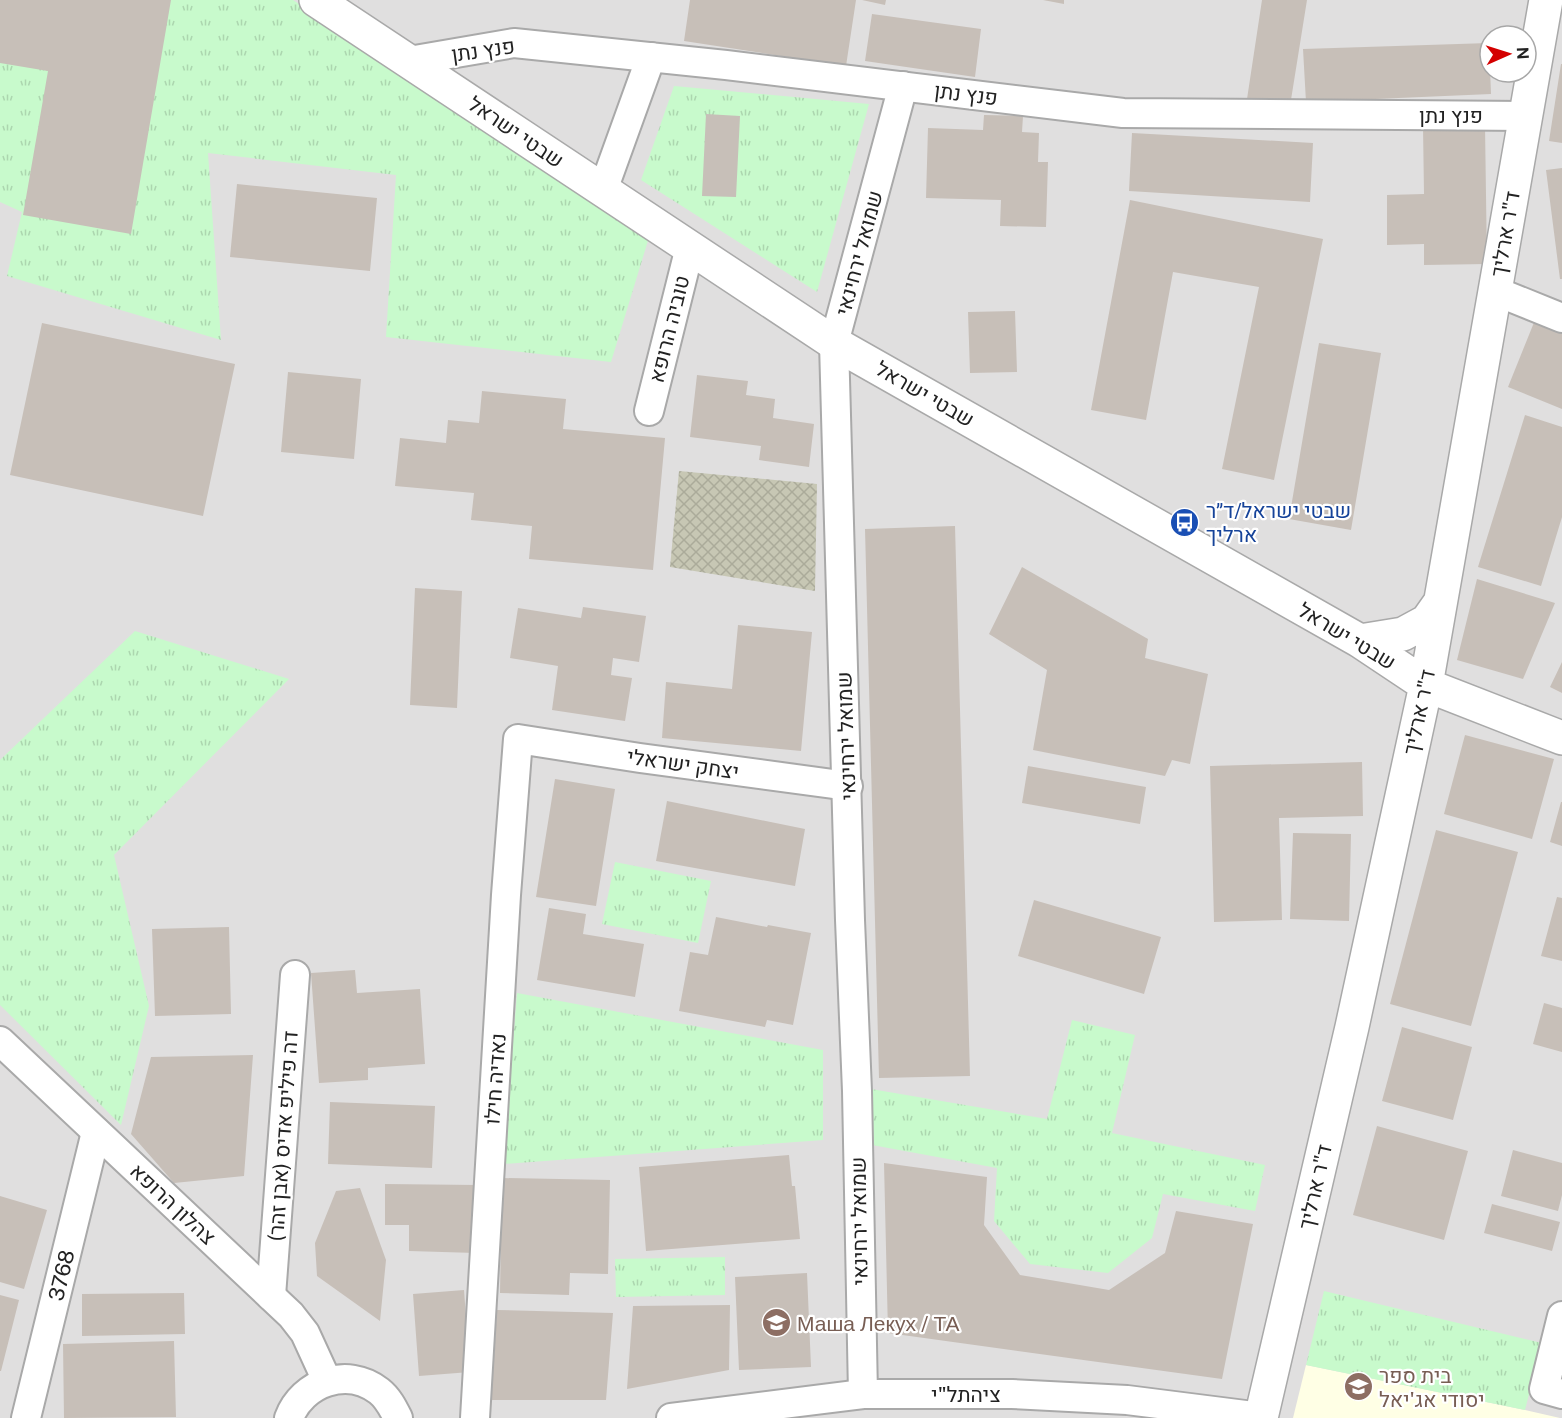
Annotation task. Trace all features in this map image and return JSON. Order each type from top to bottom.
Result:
[{"type":"street","name":"שבטי ישראל","points":[[316,0],[834,343],[1360,641],[1426,685],[1562,738]]},
{"type":"street","name":"ד\"ר ארליך","points":[[1261,1418],[1349,1038],[1426,685],[1526,116],[1551,36],[1546,0]]},
{"type":"street","name":"פנץ נתן","points":[[409,61],[514,43],[1123,113],[1526,116]]},
{"type":"street","points":[[603,190],[651,57]]},
{"type":"street","name":"שמואל ירחינאי","points":[[862,1394],[857,1092],[834,343],[903,86]]},
{"type":"street","name":"טוביה הרופא","points":[[649,411],[690,247]]},
{"type":"street","points":[[1496,291],[1562,318]]},
{"type":"street","points":[[1360,641],[1403,634],[1427,621],[1439,603]]},
{"type":"street","name":"יצחק ישראלי","points":[[518,739],[848,786]]},
{"type":"street","name":"נאדיה חילו","points":[[475,1418],[506,895],[518,739]]},
{"type":"street","name":"דה פיליפ אדיס (אבן זהר)","points":[[271,1296],[295,975]]},
{"type":"street","name":"צהלון הרופא","points":[[0,1041],[291,1315],[305,1333],[327,1381]]},
{"type":"street","name":"3768","points":[[26,1418],[96,1132]]},
{"type":"street","points":[[1553,1391],[1562,1316]]},
{"type":"street","points":[[289,1418],[298,1400],[310,1389],[327,1381],[345,1378],[363,1382],[379,1391],[398,1418]]},
{"type":"street","name":"ציהתל\"י","points":[[671,1418],[862,1394],[1012,1394],[1127,1400],[1261,1418]]},
{"type":"shaded area","points":[[0,0],[1562,0],[1562,1418],[0,1418]]},
{"type":"shaded area","points":[[679,471],[817,484],[815,591],[670,567]]},
{"type":"shaded area","name":"בית ספר יסודי אג'יאל","points":[[1306,1365],[1525,1410],[1560,1418],[1293,1418]]},
{"type":"green space","points":[[0,0],[293,0],[650,234],[611,362],[386,337],[396,175],[208,153],[221,340],[7,276],[22,212],[0,202]]},
{"type":"green space","points":[[674,86],[869,104],[817,292],[641,180]]},
{"type":"green space","points":[[135,631],[289,679],[114,855],[149,1006],[121,1125],[0,1005],[0,760]]},
{"type":"green space","points":[[615,862],[711,881],[698,943],[602,924]]},
{"type":"green space","points":[[517,993],[823,1050],[823,1140],[503,1164]]},
{"type":"green space","points":[[1072,1020],[1135,1035],[1112,1133],[1265,1165],[1255,1211],[1163,1194],[1152,1238],[1108,1273],[1030,1264],[994,1221],[997,1168],[872,1145],[871,1089],[1047,1119]]},
{"type":"green space","points":[[725,1257],[725,1295],[616,1297],[615,1259]]},
{"type":"green space","points":[[1324,1291],[1542,1343],[1525,1410],[1306,1365]]},
{"type":"building","points":[[0,0],[171,0],[131,234],[23,215],[48,71],[0,63]]},
{"type":"building","points":[[690,0],[856,0],[846,66],[684,41]]},
{"type":"building","points":[[862,0],[886,0],[885,5]]},
{"type":"building","points":[[1043,0],[1064,0],[1064,4]]},
{"type":"building","points":[[1262,0],[1307,0],[1290,106],[1247,99]]},
{"type":"building","points":[[872,14],[981,29],[975,77],[865,61]]},
{"type":"building","points":[[1478,43],[1478,84],[1491,84],[1491,94],[1306,102],[1303,49]]},
{"type":"building","points":[[1562,64],[1562,143],[1549,141]]},
{"type":"building","points":[[706,114],[740,116],[736,197],[702,196]]},
{"type":"building","points":[[984,115],[1023,116],[1022,132],[1039,133],[1038,162],[1048,162],[1046,227],[1000,226],[1001,200],[926,198],[928,128],[983,130]]},
{"type":"building","points":[[1423,126],[1485,126],[1487,264],[1424,265],[1424,244],[1387,245],[1387,195],[1424,194]]},
{"type":"building","points":[[1132,133],[1313,143],[1310,202],[1129,191]]},
{"type":"building","points":[[1562,168],[1562,279],[1560,279],[1546,170]]},
{"type":"building","points":[[237,184],[377,198],[370,271],[230,257]]},
{"type":"building","points":[[1130,200],[1323,239],[1274,480],[1222,469],[1259,287],[1173,272],[1146,420],[1091,410]]},
{"type":"building","points":[[1015,311],[1017,372],[970,373],[968,312]]},
{"type":"building","points":[[1535,320],[1562,331],[1562,409],[1508,387]]},
{"type":"building","points":[[42,323],[235,364],[203,516],[10,475]]},
{"type":"building","points":[[1319,343],[1381,353],[1351,530],[1289,519]]},
{"type":"building","points":[[288,372],[361,379],[354,459],[281,452]]},
{"type":"building","points":[[697,375],[748,381],[746,395],[775,399],[773,418],[814,424],[809,467],[759,460],[761,446],[690,437]]},
{"type":"building","points":[[482,391],[566,399],[563,429],[665,438],[653,570],[529,559],[532,526],[471,520],[474,493],[395,486],[400,438],[446,443],[448,420],[479,423]]},
{"type":"building","points":[[1525,415],[1562,427],[1562,517],[1541,586],[1478,567]]},
{"type":"building","points":[[955,526],[970,1076],[879,1078],[865,529]]},
{"type":"building","points":[[1022,567],[1148,639],[1145,658],[1208,674],[1190,764],[1172,760],[1165,776],[1033,750],[1047,670],[989,634]]},
{"type":"building","points":[[1477,579],[1555,603],[1523,679],[1457,660]]},
{"type":"building","points":[[415,588],[462,591],[457,708],[410,705]]},
{"type":"building","points":[[583,607],[646,616],[639,662],[613,658],[611,675],[632,678],[625,721],[552,710],[558,666],[510,658],[518,608],[581,618]]},
{"type":"building","points":[[738,625],[812,632],[801,751],[662,738],[666,682],[732,689]]},
{"type":"building","points":[[1562,662],[1562,693],[1550,687]]},
{"type":"building","points":[[1465,735],[1554,759],[1532,839],[1444,814]]},
{"type":"building","points":[[1362,762],[1363,816],[1279,818],[1282,920],[1214,922],[1210,766]]},
{"type":"building","points":[[1028,766],[1146,787],[1140,824],[1022,803]]},
{"type":"building","points":[[555,779],[615,789],[596,906],[536,897]]},
{"type":"building","points":[[667,801],[805,829],[795,886],[656,861]]},
{"type":"building","points":[[1562,802],[1562,846],[1550,842]]},
{"type":"building","points":[[1436,830],[1518,852],[1471,1026],[1390,1004]]},
{"type":"building","points":[[1293,833],[1351,834],[1349,921],[1290,919]]},
{"type":"building","points":[[1557,897],[1562,898],[1562,961],[1541,956]]},
{"type":"building","points":[[1034,900],[1161,937],[1144,994],[1018,956]]},
{"type":"building","points":[[549,908],[586,914],[583,934],[644,944],[635,997],[537,980]]},
{"type":"building","points":[[716,917],[811,933],[793,1025],[767,1020],[765,1027],[679,1011],[690,952],[708,955]]},
{"type":"building","points":[[229,927],[231,1014],[155,1016],[152,929]]},
{"type":"building","points":[[355,970],[357,993],[420,989],[425,1064],[368,1068],[368,1080],[319,1083],[311,973]]},
{"type":"building","points":[[1544,1003],[1562,1008],[1562,1052],[1533,1044]]},
{"type":"building","points":[[1402,1027],[1472,1047],[1453,1120],[1382,1101]]},
{"type":"building","points":[[253,1055],[244,1176],[174,1183],[131,1134],[151,1057]]},
{"type":"building","points":[[330,1102],[435,1106],[432,1168],[328,1164]]},
{"type":"building","points":[[1377,1126],[1468,1151],[1444,1240],[1353,1215]]},
{"type":"building","points":[[1513,1150],[1562,1163],[1562,1195],[1558,1211],[1501,1196]]},
{"type":"building","points":[[789,1155],[792,1186],[795,1186],[800,1239],[646,1251],[639,1167]]},
{"type":"building","points":[[884,1163],[987,1177],[984,1225],[1020,1275],[1109,1290],[1165,1253],[1176,1211],[1253,1224],[1222,1379],[888,1333]]},
{"type":"building","points":[[502,1178],[610,1180],[608,1274],[570,1273],[569,1295],[500,1293]]},
{"type":"building","points":[[385,1184],[477,1185],[476,1253],[409,1251],[409,1225],[385,1225]]},
{"type":"building","points":[[360,1188],[386,1260],[380,1321],[317,1276],[315,1243],[336,1191]]},
{"type":"building","points":[[0,1196],[47,1210],[24,1289],[0,1282]]},
{"type":"building","points":[[1492,1204],[1560,1222],[1552,1251],[1484,1233]]},
{"type":"building","points":[[807,1273],[811,1367],[739,1370],[735,1277]]},
{"type":"building","points":[[464,1290],[470,1372],[419,1376],[413,1294]]},
{"type":"building","points":[[184,1293],[185,1334],[82,1336],[82,1294]]},
{"type":"building","points":[[0,1295],[19,1300],[1,1371],[0,1371]]},
{"type":"building","points":[[730,1305],[729,1370],[627,1389],[633,1306]]},
{"type":"building","points":[[497,1310],[613,1313],[606,1400],[491,1400]]},
{"type":"building","points":[[174,1341],[176,1417],[64,1418],[63,1344]]},
{"type":"place","name":"שבטי ישראל/ד״ר ארליך","points":[[1185,522]]},
{"type":"place","name":"Маша Лекух / ТА","points":[[776,1323]]},
{"type":"place","name":"בית ספר יסודי אג'יאל","points":[[1358,1387]]}]
